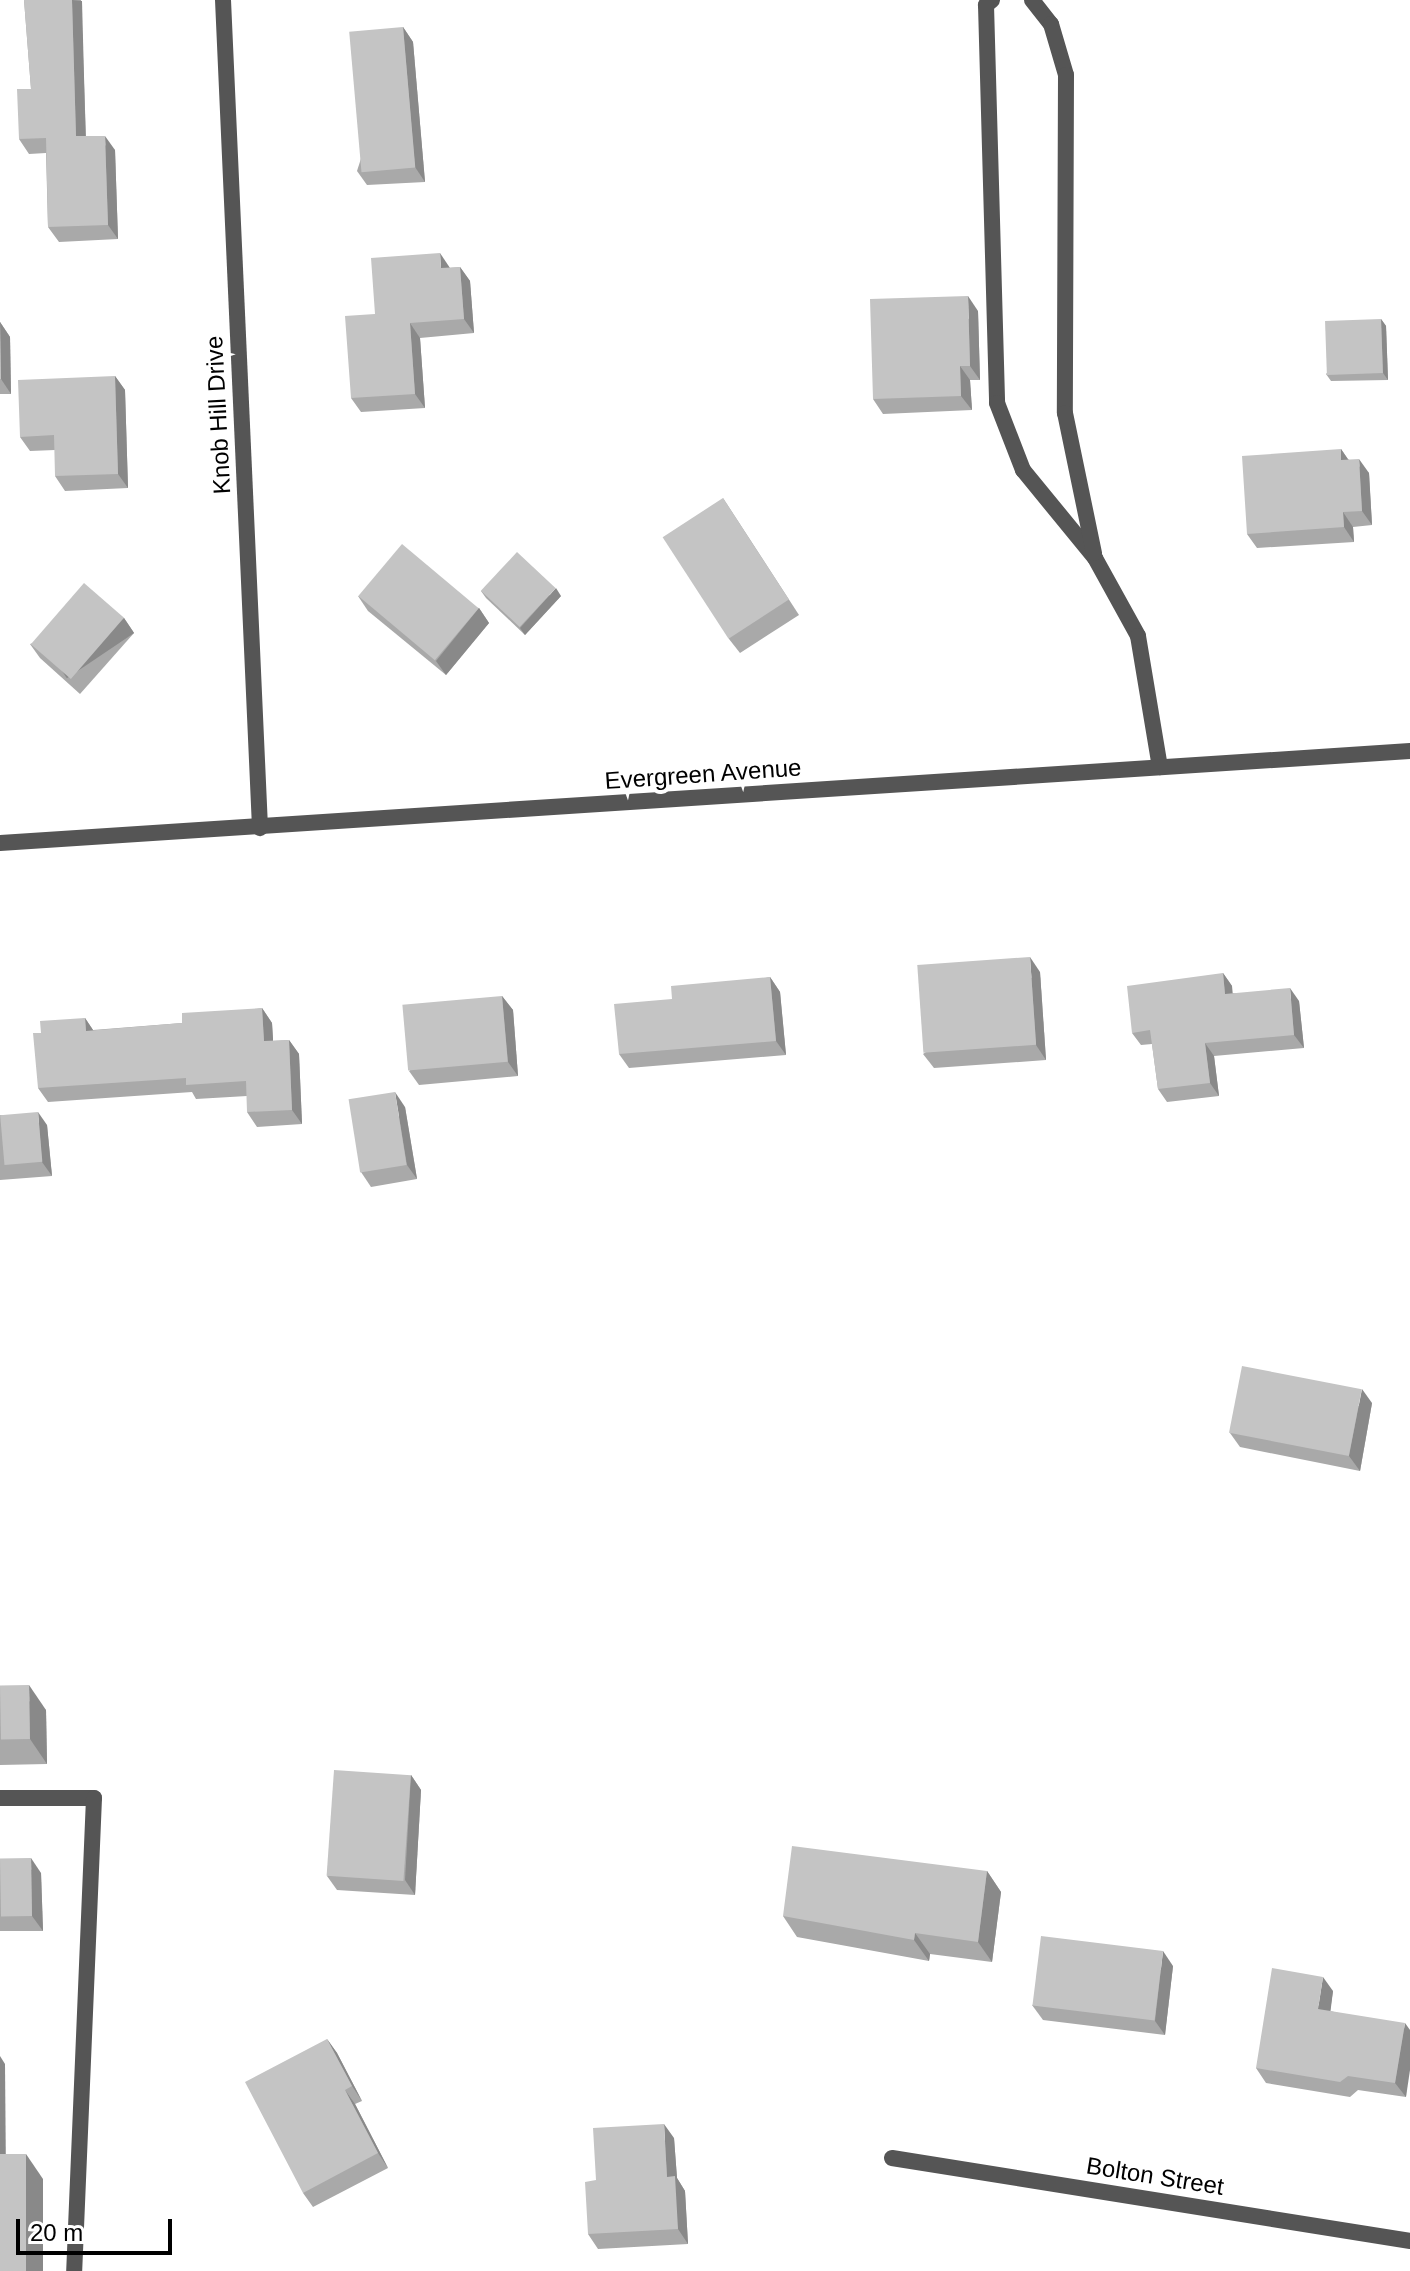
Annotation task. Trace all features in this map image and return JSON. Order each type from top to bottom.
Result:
[{"type":"street","name":"Knob Hill Drive","points":[[223,0],[260,828]]},
{"type":"street","points":[[1032,0],[1051,24],[1066,75],[1065,413],[1095,558]]},
{"type":"street","points":[[983,2],[997,403],[1023,470],[1095,558],[1138,636],[1160,767]]},
{"type":"street","name":"Evergreen Avenue","points":[[0,843],[1410,751]]},
{"type":"street","points":[[0,1798],[94,1798],[74,2271]]},
{"type":"street","name":"Bolton Street","points":[[892,2158],[1410,2241]]},
{"type":"building","points":[[24,0],[72,0],[76,136],[105,136],[108,225],[48,227],[46,138],[19,139],[17,89],[31,89]]},
{"type":"building","points":[[403,27],[415,167],[361,172],[349,32]]},
{"type":"building","points":[[440,253],[441,268],[460,267],[464,319],[410,323],[415,394],[351,398],[345,316],[375,314],[371,258]]},
{"type":"building","points":[[968,296],[970,366],[960,366],[961,396],[873,399],[870,299]]},
{"type":"building","points":[[1381,319],[1383,373],[1327,375],[1325,321]]},
{"type":"building","points":[[115,376],[118,474],[55,476],[54,435],[20,437],[18,380]]},
{"type":"building","points":[[1341,449],[1341,460],[1359,459],[1362,511],[1343,512],[1344,527],[1247,534],[1242,456]]},
{"type":"building","points":[[723,498],[789,599],[729,639],[663,537]]},
{"type":"building","points":[[402,544],[479,608],[435,660],[358,596]]},
{"type":"building","points":[[517,552],[556,588],[520,627],[481,591]]},
{"type":"building","points":[[84,583],[124,618],[71,679],[31,644]]},
{"type":"building","points":[[1030,957],[1036,1045],[923,1053],[917,965]]},
{"type":"building","points":[[1223,973],[1225,994],[1290,988],[1294,1035],[1205,1043],[1210,1083],[1158,1089],[1150,1030],[1132,1033],[1127,986]]},
{"type":"building","points":[[770,977],[776,1041],[619,1054],[614,1004],[672,999],[671,986]]},
{"type":"building","points":[[502,996],[508,1062],[408,1070],[402,1005]]},
{"type":"building","points":[[262,1008],[264,1041],[289,1040],[292,1110],[247,1112],[246,1081],[186,1085],[186,1078],[38,1088],[33,1033],[41,1033],[40,1021],[85,1018],[86,1031],[182,1023],[182,1013]]},
{"type":"building","points":[[395,1092],[407,1165],[360,1172],[349,1099]]},
{"type":"building","points":[[38,1112],[42,1162],[5,1165],[0,1115]]},
{"type":"building","points":[[1242,1366],[1362,1389],[1349,1456],[1229,1433]]},
{"type":"building","points":[[29,1685],[30,1739],[1,1739],[0,1686]]},
{"type":"building","points":[[334,1770],[411,1775],[403,1881],[327,1876]]},
{"type":"building","points":[[792,1846],[987,1871],[978,1942],[915,1933],[914,1940],[783,1916]]},
{"type":"building","points":[[31,1858],[32,1916],[1,1917],[0,1859]]},
{"type":"building","points":[[1041,1936],[1163,1951],[1155,2020],[1032,2005]]},
{"type":"building","points":[[1272,1968],[1323,1977],[1318,2009],[1405,2023],[1395,2083],[1348,2076],[1340,2082],[1256,2068]]},
{"type":"building","points":[[327,2039],[352,2086],[345,2090],[378,2153],[303,2193],[245,2082]]},
{"type":"building","points":[[664,2124],[667,2177],[675,2176],[678,2229],[588,2234],[585,2182],[596,2180],[593,2128]]},
{"type":"building","points":[[0,2154],[26,2154],[26,2271],[0,2271]]}]
